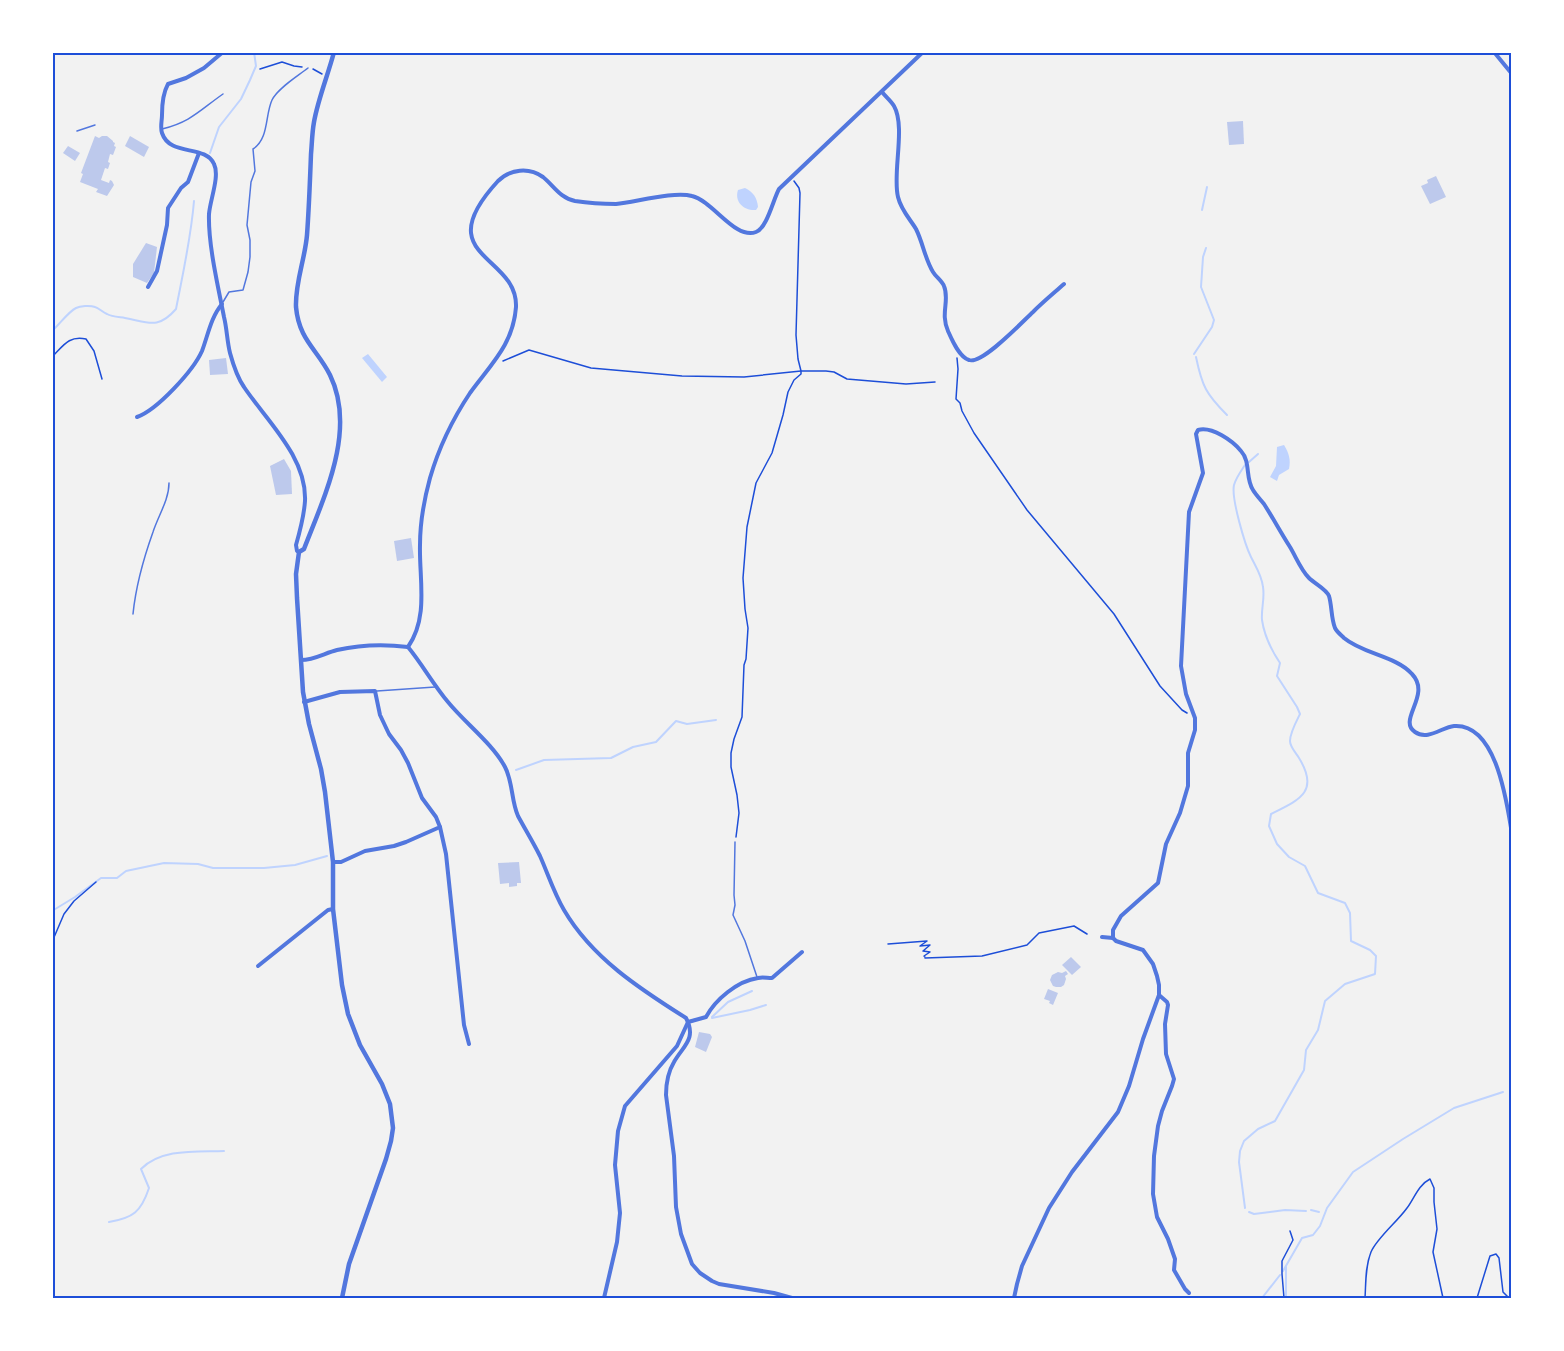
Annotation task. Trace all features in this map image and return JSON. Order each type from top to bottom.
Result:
[{"type":"street","points":[[223,52],[204,68],[186,78],[168,84],[164,95],[161,129],[171,145],[205,156],[212,161],[216,171],[209,221],[229,349],[242,385],[289,447],[301,475],[305,500],[296,545],[299,552],[296,574],[304,702],[321,769],[333,862],[333,909],[342,985],[348,1014],[360,1045],[388,1095],[393,1118],[389,1150],[349,1264],[342,1299]]},
{"type":"street","points":[[299,552],[304,549],[324,495],[337,451],[340,426],[335,386],[325,366],[303,336],[296,304],[307,237],[313,125],[334,52]]},
{"type":"street","points":[[408,647],[417,629],[422,602],[420,540],[423,511],[438,453],[449,428],[508,341],[513,326],[516,300],[513,289],[477,250],[472,238],[471,227],[474,216],[497,183],[511,172],[520,170],[535,172],[562,196],[589,203],[615,204],[677,195],[694,196],[706,202],[741,231],[753,233],[762,228],[779,189],[923,52]]},
{"type":"street","points":[[1494,52],[1512,74]]},
{"type":"street","points":[[882,92],[894,106],[898,123],[896,184],[898,200],[915,228],[928,264],[945,286],[945,322],[957,348],[968,360],[975,361],[1005,339],[1064,284]]},
{"type":"street","points":[[148,286],[157,271],[167,225],[168,208],[189,180],[199,153]]},
{"type":"street","points":[[136,417],[160,402],[180,383],[201,354],[215,312],[222,304]]},
{"type":"street","points":[[1113,938],[1113,930],[1121,915],[1158,883],[1166,844],[1180,813],[1188,786],[1188,753],[1196,718],[1182,681],[1181,666],[1189,512],[1203,472],[1196,434],[1202,428],[1214,431],[1242,452],[1247,461],[1251,487],[1263,502],[1308,578],[1328,594],[1335,629],[1351,644],[1405,667],[1417,679],[1420,691],[1410,716],[1411,728],[1415,733],[1435,733],[1452,726],[1461,727],[1475,733],[1489,749],[1499,772],[1512,834]]},
{"type":"street","points":[[301,660],[344,649],[383,645],[408,647]]},
{"type":"street","points":[[408,647],[436,687],[496,754],[506,769],[517,813],[540,856],[557,897],[571,920],[587,941],[621,974],[686,1018],[688,1022],[688,1044],[674,1062],[666,1085],[666,1095],[674,1156],[676,1207],[681,1234],[692,1264],[700,1274],[719,1284],[774,1293],[792,1299]]},
{"type":"street","points":[[304,702],[340,692],[375,691],[380,716],[389,734],[405,756],[422,798],[436,817],[446,854],[464,1025],[469,1044]]},
{"type":"street","points":[[333,862],[341,862],[365,851],[394,846],[440,827]]},
{"type":"street","points":[[258,966],[328,910],[333,909]]},
{"type":"street","points":[[1014,1299],[1022,1266],[1049,1208],[1072,1172],[1118,1112],[1159,995],[1153,964],[1143,950],[1113,938],[1102,937]]},
{"type":"street","points":[[604,1299],[617,1242],[620,1213],[615,1165],[618,1131],[625,1106],[677,1046],[688,1022],[706,1017],[717,1001],[741,984],[757,978],[772,978],[802,952]]},
{"type":"street","points":[[1159,995],[1168,1005],[1165,1024],[1166,1053],[1174,1079],[1161,1111],[1156,1138],[1154,1194],[1157,1217],[1175,1259],[1174,1270],[1189,1293]]},
{"type":"lane","points":[[222,304],[229,292],[243,290],[248,272],[250,240],[247,225],[251,182],[255,171],[253,149],[262,141],[273,97],[308,68]]},
{"type":"lane","points":[[161,129],[177,126],[198,114],[223,94]]},
{"type":"lane","points":[[77,131],[95,125]]},
{"type":"lane","points":[[133,614],[137,582],[166,500],[169,483]]},
{"type":"lane","points":[[375,691],[436,687]]},
{"type":"lane","points":[[735,842],[733,915],[745,941],[757,978]]},
{"type":"path","points":[[260,69],[282,62],[313,69],[327,77]]},
{"type":"path","points":[[735,842],[739,813],[731,767],[731,753],[742,717],[748,628],[742,578],[747,526],[756,483],[772,453],[788,393],[794,380],[801,374],[796,335],[800,193],[792,178]]},
{"type":"path","points":[[52,357],[67,340],[86,339],[94,351],[102,379]]},
{"type":"path","points":[[957,348],[956,399],[974,433],[1027,510],[1114,614],[1166,692],[1182,710],[1196,718]]},
{"type":"path","points":[[494,362],[497,363],[529,350],[591,368],[682,376],[744,377],[801,371],[826,371],[834,372],[847,379],[906,384],[935,382]]},
{"type":"path","points":[[52,942],[63,914],[96,882]]},
{"type":"path","points":[[888,944],[927,941],[920,946],[930,945],[923,951],[930,952],[924,956],[925,958],[958,958],[982,956],[1027,945],[1039,933],[1074,926],[1087,934]]},
{"type":"path","points":[[1365,1299],[1367,1264],[1373,1248],[1407,1208],[1421,1186],[1430,1179],[1434,1188],[1437,1229],[1433,1252],[1443,1299]]},
{"type":"path","points":[[1284,1299],[1282,1261],[1293,1240],[1290,1231]]},
{"type":"path","points":[[1477,1299],[1490,1256],[1496,1254],[1500,1258],[1503,1292],[1509,1299]]},
{"type":"water","points":[[745,188],[756,198],[758,207],[756,210],[744,207],[737,198],[738,190]]},
{"type":"water","points":[[368,354],[387,377],[382,382],[362,358]]},
{"type":"water","points":[[1284,445],[1289,457],[1289,469],[1279,475],[1277,481],[1270,477],[1276,466],[1277,447]]},
{"type":"building","points":[[1243,121],[1244,144],[1229,145],[1227,122]]},
{"type":"building","points":[[95,136],[99,138],[107,136],[116,147],[113,155],[110,154],[108,169],[105,168],[101,180],[109,183],[110,180],[114,185],[107,196],[96,192],[98,189],[80,182],[83,174],[81,173]]},
{"type":"building","points":[[130,136],[149,147],[144,157],[125,146]]},
{"type":"building","points":[[68,146],[80,153],[75,161],[63,153]]},
{"type":"building","points":[[1436,176],[1446,197],[1430,204],[1421,186]]},
{"type":"building","points":[[146,243],[157,247],[154,273],[147,283],[133,277],[133,264]]},
{"type":"building","points":[[226,358],[228,374],[210,375],[209,360]]},
{"type":"building","points":[[284,459],[291,471],[292,494],[276,495],[270,466]]},
{"type":"building","points":[[411,538],[414,558],[397,561],[394,541]]},
{"type":"building","points":[[519,862],[521,883],[509,887],[509,883],[500,884],[498,863]]},
{"type":"building","points":[[1071,957],[1081,967],[1072,975],[1062,965]]},
{"type":"building","points":[[1066,971],[1068,974],[1065,976],[1064,985],[1053,986],[1050,980],[1052,975]]},
{"type":"building","points":[[1048,989],[1058,993],[1053,1005],[1044,999]]},
{"type":"building","points":[[699,1032],[710,1034],[712,1037],[706,1052],[695,1047]]},
{"type":"waterway","points":[[210,153],[219,127],[241,99],[250,80],[256,66],[254,52]]},
{"type":"waterway","points":[[1202,210],[1207,187]]},
{"type":"waterway","points":[[52,331],[67,315],[82,306],[93,306],[111,316],[152,323],[170,316],[176,309],[189,242],[194,201]]},
{"type":"waterway","points":[[1194,354],[1212,327],[1214,320],[1201,287],[1203,257],[1206,248]]},
{"type":"waterway","points":[[1196,357],[1206,389],[1227,415]]},
{"type":"waterway","points":[[1249,462],[1258,454]]},
{"type":"waterway","points":[[1245,465],[1234,485],[1236,510],[1245,543],[1262,583],[1264,595],[1262,620],[1269,642],[1280,663],[1277,676],[1300,714],[1290,741],[1305,770],[1307,779],[1307,787],[1303,794],[1271,814],[1269,826],[1277,844],[1289,857],[1305,866],[1318,893],[1345,903],[1350,913],[1351,941],[1370,950],[1376,956],[1375,974],[1345,984],[1325,1001],[1318,1030],[1306,1050],[1304,1070],[1275,1121],[1258,1129],[1244,1141],[1239,1162],[1245,1208]]},
{"type":"waterway","points":[[516,770],[544,760],[611,758],[633,747],[656,742],[676,721],[687,724],[716,720]]},
{"type":"waterway","points":[[52,911],[101,878],[117,878],[126,871],[164,863],[198,864],[213,868],[264,868],[295,865],[327,856]]},
{"type":"waterway","points":[[712,1017],[728,1002],[752,991]]},
{"type":"waterway","points":[[712,1018],[766,1005]]},
{"type":"waterway","points":[[1283,1271],[1302,1238],[1313,1235],[1320,1226],[1327,1208],[1353,1172],[1454,1108],[1503,1092]]},
{"type":"waterway","points":[[109,1222],[130,1216],[143,1203],[149,1188],[141,1169],[149,1162],[180,1152],[224,1151]]},
{"type":"waterway","points":[[1249,1212],[1254,1214],[1285,1210],[1306,1211]]},
{"type":"waterway","points":[[1311,1210],[1319,1212]]},
{"type":"waterway","points":[[1286,1267],[1286,1298]]},
{"type":"waterway","points":[[1262,1298],[1280,1275]]}]
